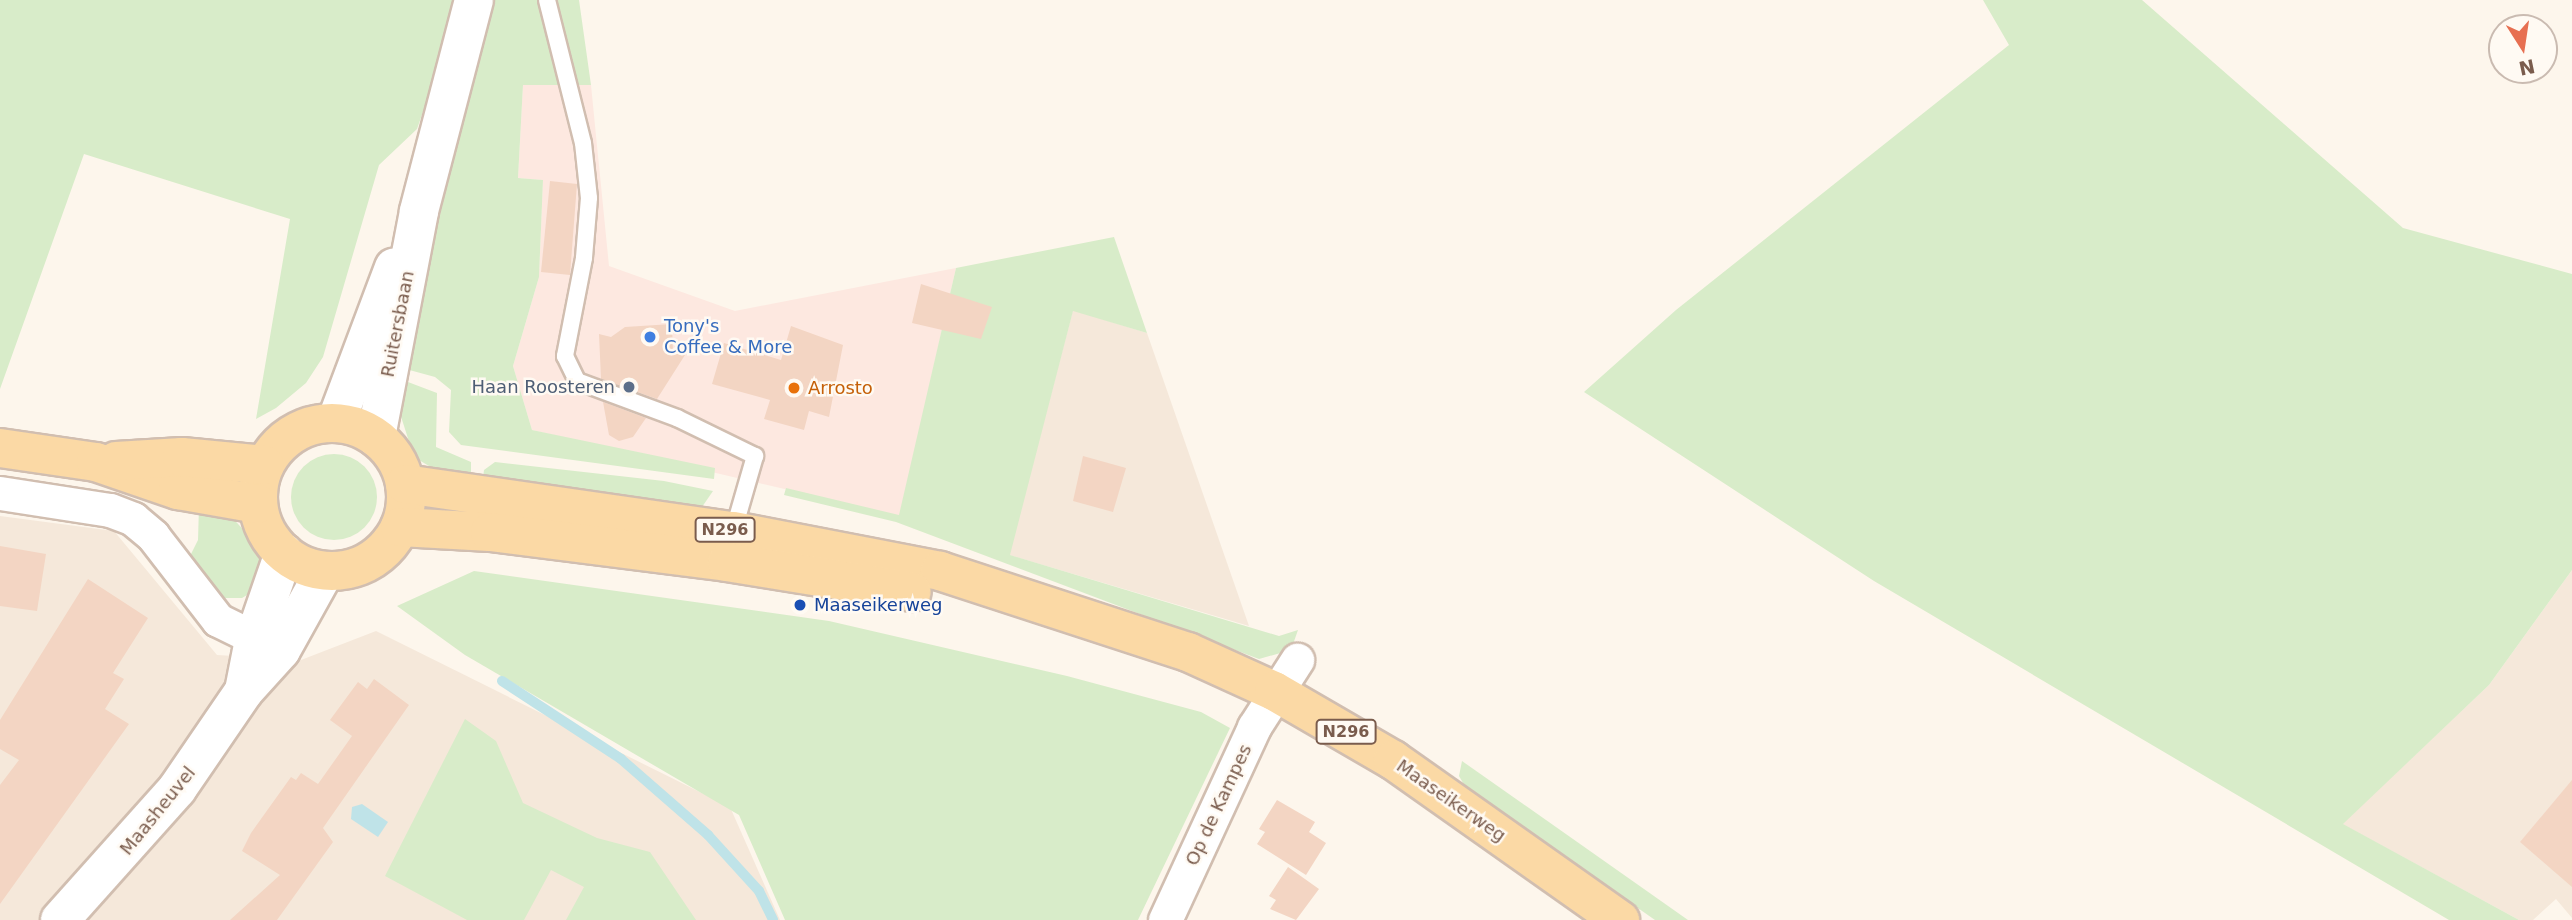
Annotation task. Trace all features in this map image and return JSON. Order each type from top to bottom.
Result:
[{"type":"main road","points":[[336,422],[376,436],[395,457],[405,484],[400,527],[370,561],[325,571],[284,553],[267,535],[258,504],[265,464],[289,435],[336,422]]},
{"type":"main road","points":[[0,448],[96,462],[178,490],[258,504]]},
{"type":"main road","points":[[96,462],[182,457],[265,464]]},
{"type":"main road","name":"Maaseikerweg","points":[[405,484],[730,546],[930,595],[1039,607],[1188,652],[1274,691],[1393,760],[1620,920]]},
{"type":"main road","name":"Maaseikerweg","points":[[400,527],[730,546]]},
{"type":"street","name":"Ruitersbaan","points":[[376,436],[419,211],[474,0]]},
{"type":"street","name":"Ruitersbaan","points":[[336,422],[366,333],[419,211]]},
{"type":"street","points":[[0,493],[110,510],[133,519],[171,557],[210,612],[267,645]]},
{"type":"street","name":"Maasheuvel","points":[[267,645],[284,553]]},
{"type":"street","name":"Maasheuvel","points":[[60,920],[156,815],[244,691],[267,645],[325,571]]},
{"type":"street","name":"Op de Kampes","points":[[1166,920],[1254,727],[1274,691],[1297,660]]},
{"type":"lane","points":[[547,0],[583,143],[589,198],[584,258],[565,356],[577,381],[677,418],[755,456],[730,546]]},
{"type":"shaded area","points":[[523,85],[591,85],[609,266],[735,311],[956,268],[900,516],[532,430],[513,366],[539,277],[543,180],[518,178]]},
{"type":"shaded area","points":[[1073,310],[1147,333],[1249,626],[1009,555]]},
{"type":"shaded area","points":[[0,516],[114,531],[217,655],[301,660],[376,631],[730,807],[780,920],[0,920]]},
{"type":"shaded area","points":[[2572,570],[2572,918],[2556,899],[2533,920],[2519,920],[2342,824],[2489,685]]},
{"type":"green space","points":[[0,0],[453,0],[440,63],[417,129],[379,165],[323,357],[306,383],[276,408],[256,419],[290,219],[84,154],[0,389]]},
{"type":"green space","points":[[493,0],[579,0],[591,85],[523,85],[518,178],[543,180],[539,277],[513,366],[532,430],[715,468],[714,479],[461,445],[449,432],[451,390],[435,377],[402,368]]},
{"type":"green space","points":[[1983,0],[2142,0],[2403,228],[2572,274],[2572,570],[2489,685],[2343,824],[2519,920],[2449,920],[1874,581],[1584,392],[1676,310],[2009,45]]},
{"type":"green space","points":[[1114,237],[1147,333],[1073,311],[1010,555],[1279,636],[1298,630],[1291,650],[1259,659],[896,522],[784,495],[786,488],[899,515],[956,268]]},
{"type":"green space","points":[[400,379],[437,393],[436,447],[471,462],[471,484],[454,481],[414,457],[395,398]]},
{"type":"green space","points":[[334,454],[350,458],[364,467],[373,481],[377,497],[373,513],[364,527],[350,536],[334,540],[318,536],[304,527],[295,513],[291,497],[295,481],[304,467],[318,458]]},
{"type":"green space","points":[[495,462],[664,481],[713,491],[702,507],[482,486],[484,470]]},
{"type":"green space","points":[[199,506],[227,512],[261,549],[264,573],[254,591],[242,598],[224,598],[208,588],[189,558],[198,540]]},
{"type":"green space","points":[[474,571],[829,621],[1067,676],[1201,712],[1230,728],[1138,920],[785,920],[739,815],[465,655],[397,606]]},
{"type":"green space","points":[[465,719],[496,741],[523,803],[597,838],[650,852],[696,920],[566,920],[584,887],[551,870],[524,920],[467,920],[385,876]]},
{"type":"green space","points":[[1462,761],[1688,920],[1655,920],[1466,788],[1459,776]]},
{"type":"water","points":[[362,804],[388,822],[378,837],[351,819],[352,807]]},
{"type":"building","points":[[550,181],[577,184],[570,275],[541,272]]},
{"type":"building","points":[[921,284],[992,307],[981,339],[912,323]]},
{"type":"building","points":[[672,324],[673,353],[685,355],[657,399],[601,379],[599,334],[611,337],[625,327]]},
{"type":"building","points":[[791,326],[843,345],[829,417],[809,411],[804,430],[764,419],[770,400],[712,384],[724,343],[781,360]]},
{"type":"building","points":[[603,402],[646,418],[633,437],[619,441],[609,435]]},
{"type":"building","points":[[1083,456],[1126,468],[1113,512],[1073,501]]},
{"type":"building","points":[[0,546],[46,554],[37,611],[0,606]]},
{"type":"building","points":[[88,579],[148,618],[113,673],[124,679],[105,709],[129,724],[0,904],[0,785],[19,760],[0,749],[0,720]]},
{"type":"building","points":[[374,679],[409,705],[323,828],[333,842],[277,920],[230,920],[280,875],[242,851],[251,833],[291,777],[296,780],[301,773],[318,784],[352,736],[330,720],[358,682],[367,689]]},
{"type":"building","points":[[2572,780],[2572,887],[2520,842]]},
{"type":"building","points":[[1277,800],[1315,822],[1309,832],[1326,843],[1306,875],[1257,844],[1265,832],[1259,829]]},
{"type":"building","points":[[1288,867],[1319,889],[1296,920],[1270,909],[1276,900],[1269,896]]},
{"type":"waterway","points":[[502,681],[621,759],[708,835],[759,891],[773,920]]},
{"type":"place","name":"Tony's Coffee & More","points":[[650,337]]},
{"type":"place","name":"Haan Roosteren","points":[[629,387]]},
{"type":"place","name":"Arrosto","points":[[794,388]]},
{"type":"place","name":"Maaseikerweg","points":[[800,605]]}]
